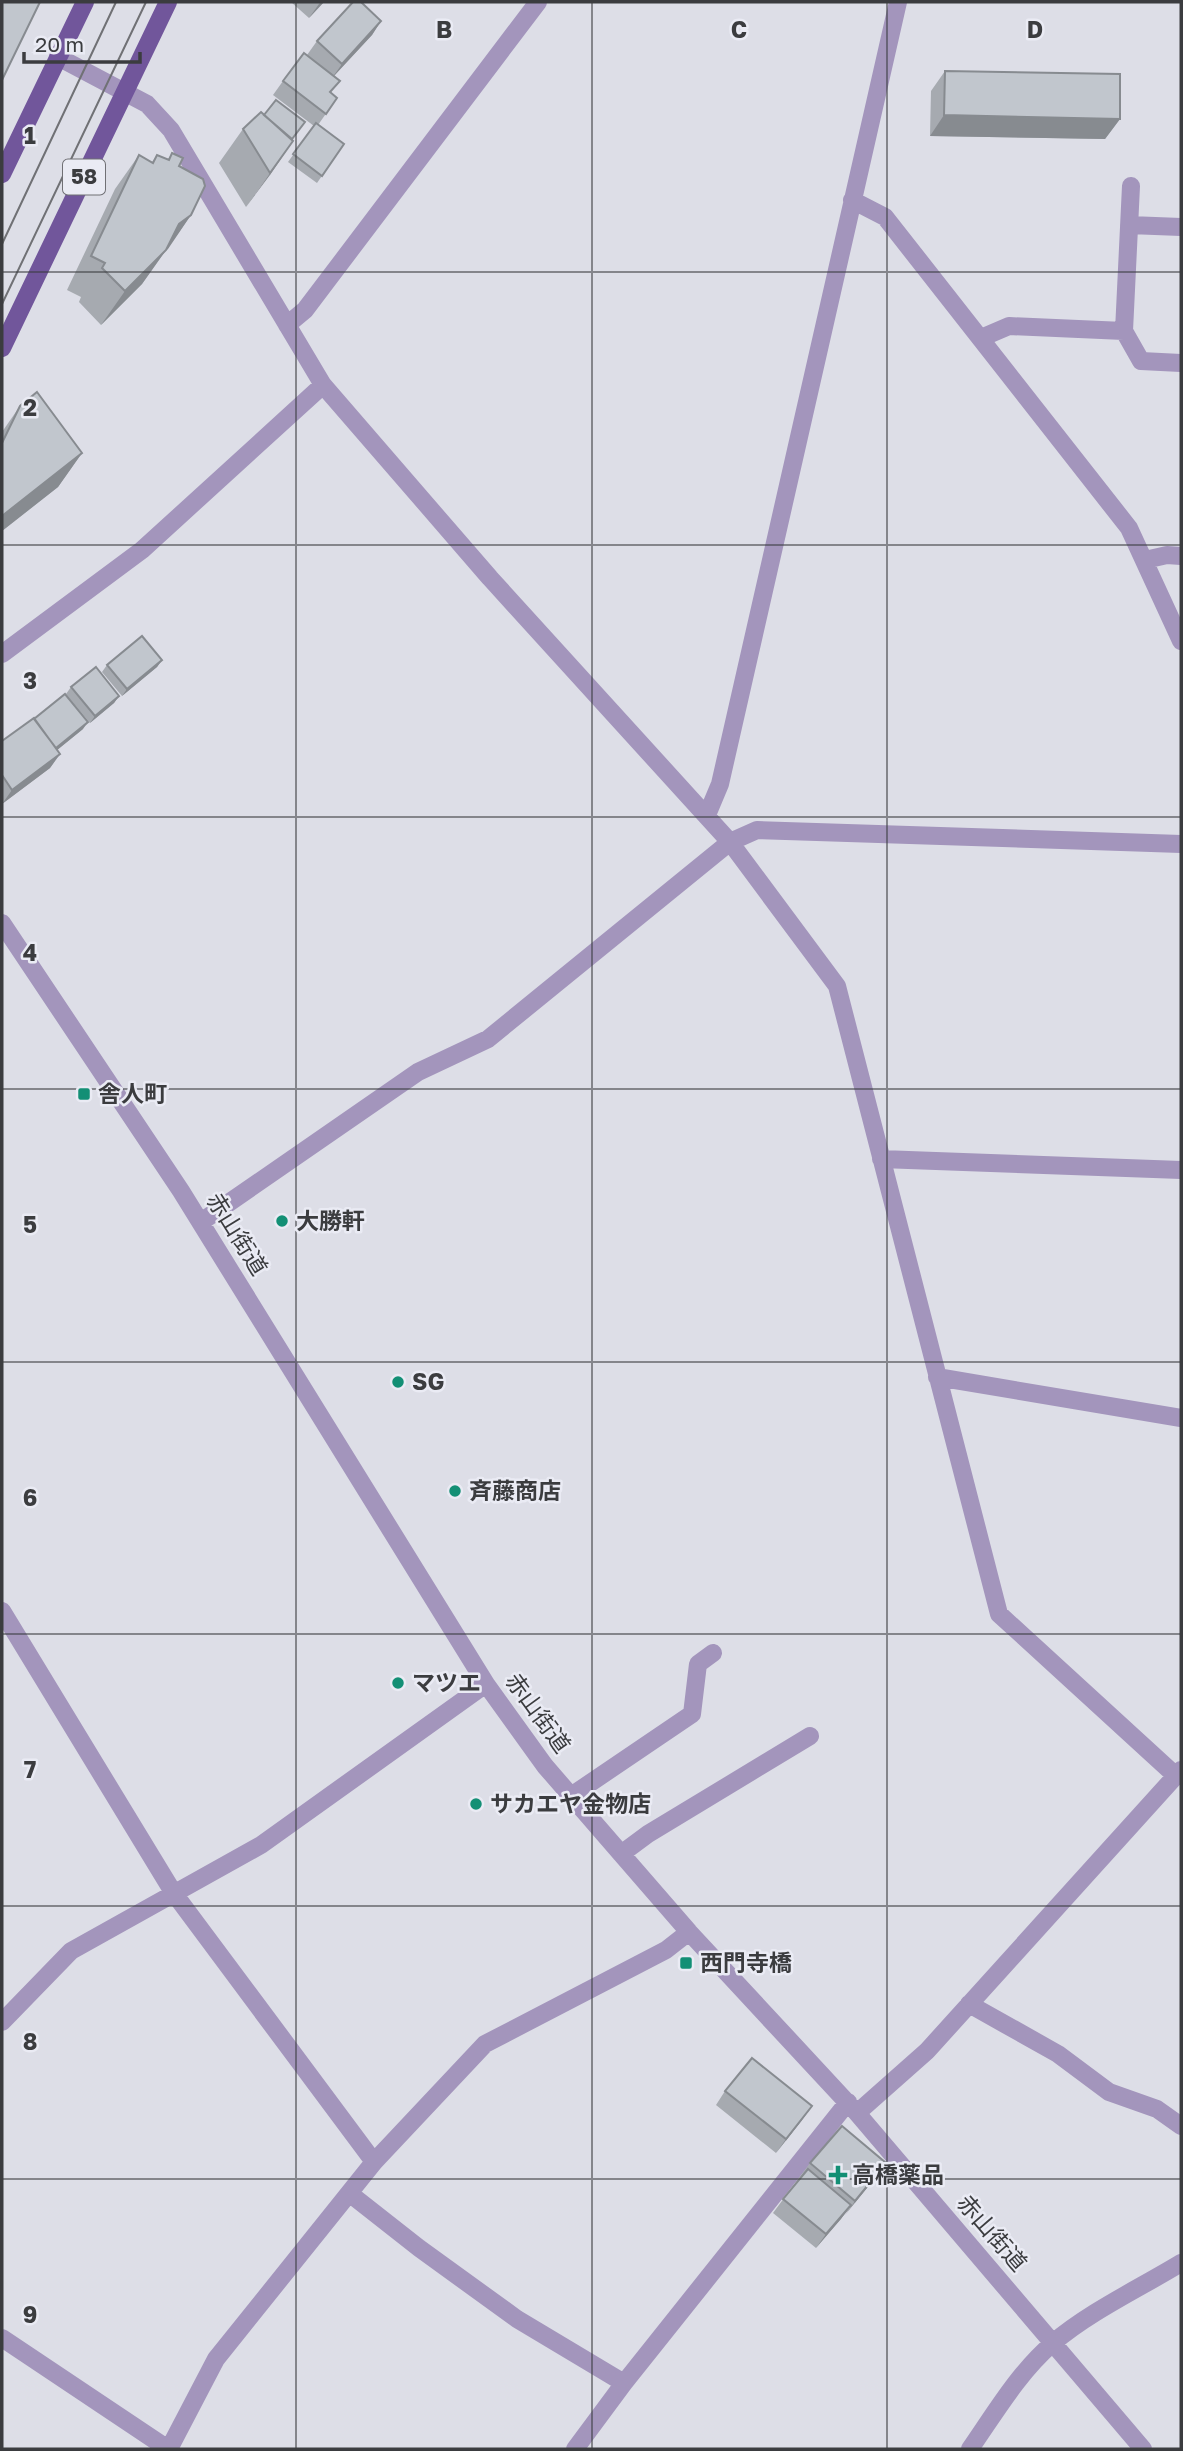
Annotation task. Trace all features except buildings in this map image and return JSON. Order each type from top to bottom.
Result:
[{"type":"main road","points":[[2,174],[85,2]]},
{"type":"main road","name":"58","points":[[2,348],[164,3]]},
{"type":"street","points":[[287,325],[305,310],[538,2]]},
{"type":"street","points":[[707,815],[720,784],[898,2]]},
{"type":"street","points":[[58,57],[125,90],[153,109],[171,130],[323,385],[490,578],[707,815],[837,986],[999,1614],[1180,1774],[927,2051],[852,2108],[624,2383],[575,2449]]},
{"type":"street","points":[[1130,186],[1124,331],[1142,361],[1181,363]]},
{"type":"street","points":[[852,200],[885,217],[1129,528],[1181,641]]},
{"type":"street","points":[[1129,225],[1181,227]]},
{"type":"street","points":[[981,338],[1009,326],[1124,331]]},
{"type":"street","points":[[2,654],[142,550],[323,385]]},
{"type":"street","points":[[1145,560],[1167,555],[1181,556]]},
{"type":"street","points":[[201,1222],[418,1072],[488,1039],[730,842],[757,830],[1181,844]]},
{"type":"street","name":"赤山街道","points":[[2,923],[201,1222],[486,1684],[545,1766],[689,1932],[852,2108],[1143,2449]]},
{"type":"street","points":[[881,1158],[1181,1170]]},
{"type":"street","points":[[937,1377],[1181,1418]]},
{"type":"street","points":[[2,1611],[173,1892],[374,2162]]},
{"type":"street","points":[[571,1796],[692,1714],[698,1664],[713,1653]]},
{"type":"street","points":[[2,2022],[71,1951],[261,1845],[486,1684]]},
{"type":"street","points":[[621,1854],[648,1834],[810,1736]]},
{"type":"street","points":[[2,2338],[169,2449],[216,2359],[374,2162],[485,2044],[666,1950],[689,1932]]},
{"type":"street","points":[[969,2004],[1058,2054],[1109,2092],[1157,2109],[1181,2126]]},
{"type":"street","points":[[349,2193],[517,2319],[624,2383]]},
{"type":"street","points":[[970,2449],[1029,2367],[1053,2343],[1087,2319],[1181,2263]]},
{"type":"tram line","points":[[2,244],[116,2]]},
{"type":"tram line","points":[[2,304],[146,2]]},
{"type":"place","name":"舎人町","points":[[84,1094]]},
{"type":"place","name":"大勝軒","points":[[282,1221]]},
{"type":"place","name":"SG","points":[[398,1382]]},
{"type":"place","name":"斉藤商店","points":[[455,1491]]},
{"type":"place","name":"マツエ","points":[[398,1683]]},
{"type":"place","name":"サカエヤ金物店","points":[[476,1804]]},
{"type":"place","name":"西門寺橋","points":[[686,1963]]},
{"type":"place","name":"高橋薬品","points":[[838,2175]]}]
